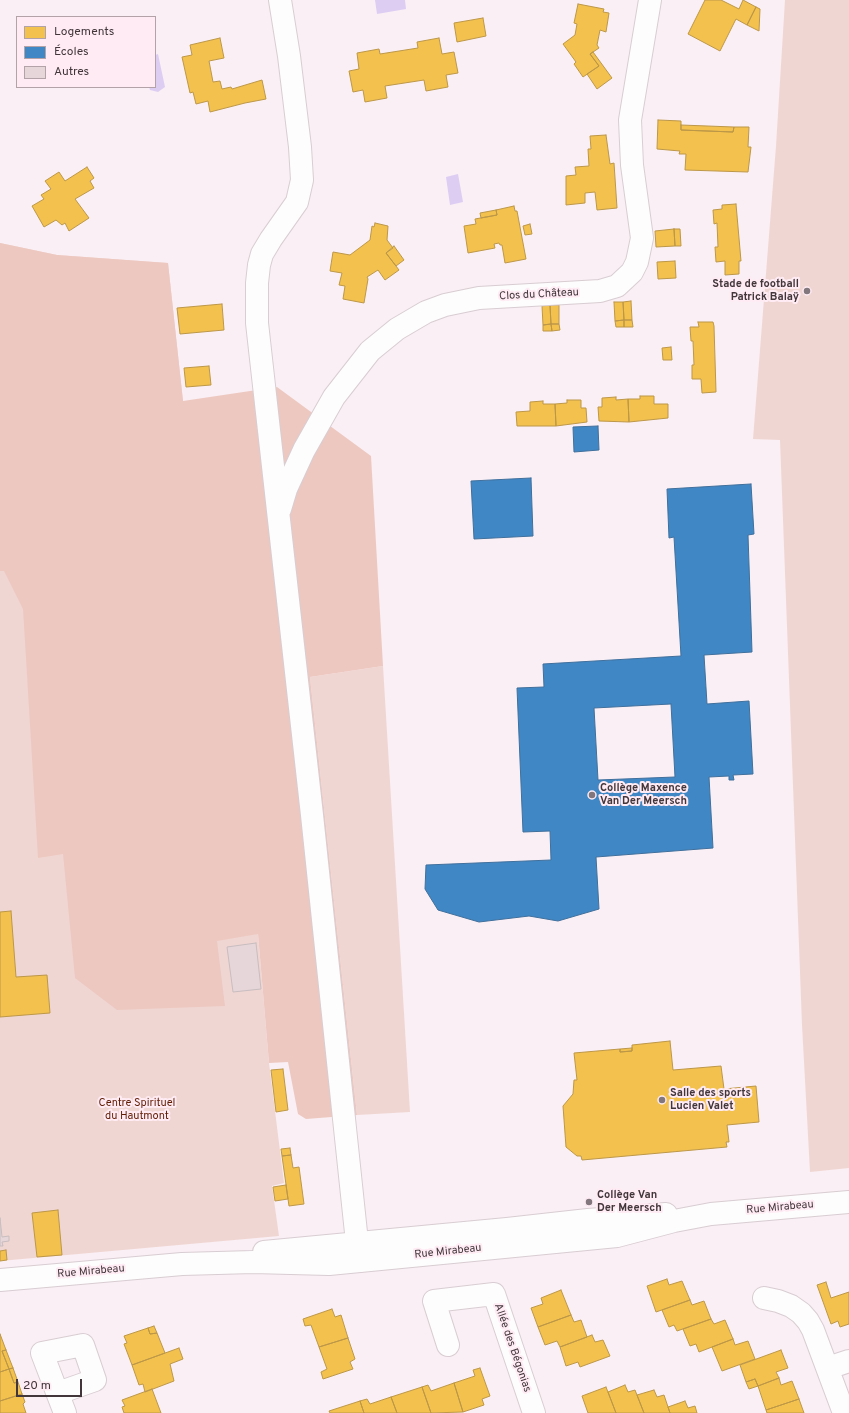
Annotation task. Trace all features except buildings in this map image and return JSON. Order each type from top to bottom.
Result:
[{"type":"street","points":[[280,0],[289,56],[300,147],[302,180],[300,192],[292,211],[262,254],[257,283],[257,323],[312,815],[358,1252]]},
{"type":"street","name":"Clos du Château","points":[[278,518],[286,489],[297,463],[334,397],[370,351],[397,329],[426,312],[445,305],[479,298],[600,291],[617,286],[632,272],[637,262],[642,238],[632,165],[630,120],[650,0]]},
{"type":"street","name":"Rue Mirabeau","points":[[0,1280],[182,1264],[253,1262],[318,1264],[358,1252],[617,1236],[674,1221],[711,1214],[849,1202]]},
{"type":"street","name":"Allée des Bégonias","points":[[448,1345],[434,1301],[494,1294],[534,1413]]},
{"type":"street","points":[[764,1298],[778,1301],[801,1313],[813,1330],[844,1413]]},
{"type":"street","points":[[828,1368],[849,1361]]},
{"type":"green space","points":[[785,0],[849,0],[849,1168],[810,1172],[802,1025],[780,440],[753,439],[776,146]]},
{"type":"green space","name":"Centre Spirituel du Hautmont","points":[[0,243],[57,255],[168,263],[183,401],[258,934],[269,1063],[284,1183],[272,1186],[279,1236],[0,1261]]},
{"type":"green space","points":[[383,666],[410,1112],[357,1115],[310,677]]},
{"type":"shaded area","points":[[375,0],[405,0],[406,9],[377,14]]},
{"type":"shaded area","points":[[158,54],[165,87],[158,92],[150,90],[149,88],[156,88],[156,55]]},
{"type":"shaded area","points":[[458,174],[463,202],[450,205],[446,177]]},
{"type":"shaded area","name":"Centre Spirituel du Hautmont","points":[[0,243],[57,255],[168,263],[183,401],[277,387],[371,456],[383,666],[310,677],[357,1115],[306,1119],[298,1114],[288,1062],[269,1063],[258,934],[217,941],[225,1006],[117,1010],[75,978],[63,854],[38,858],[23,609],[4,571],[0,571]]},
{"type":"place","name":"Stade de football Patrick Balaÿ","points":[[807,291]]},
{"type":"place","name":"Collège Maxence Van Der Meersch","points":[[592,795]]},
{"type":"place","name":"Salle des sports Lucien Valet","points":[[662,1100]]},
{"type":"place","name":"Collège Van Der Meersch","points":[[589,1202]]}]
